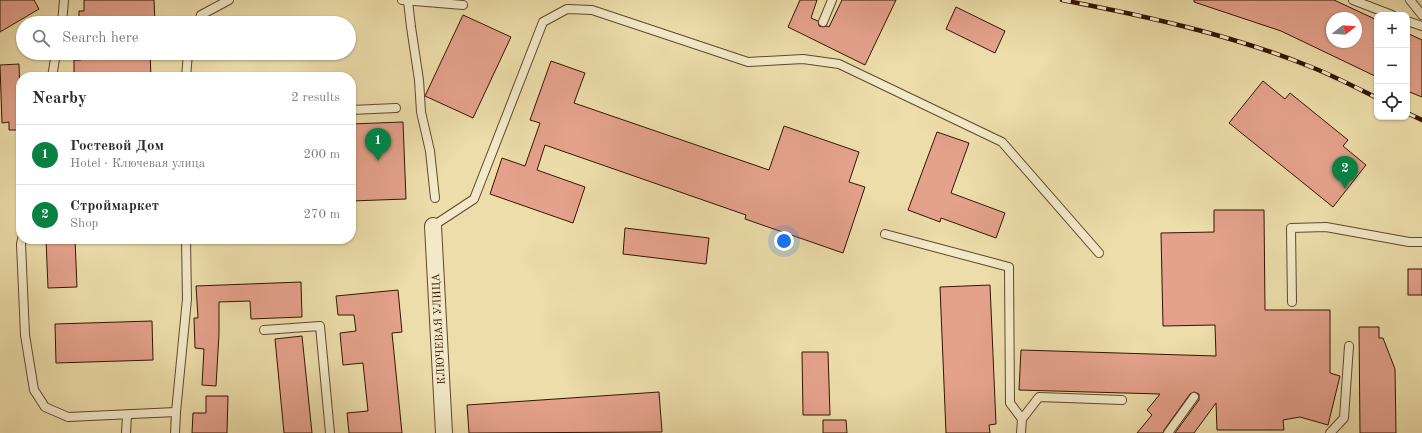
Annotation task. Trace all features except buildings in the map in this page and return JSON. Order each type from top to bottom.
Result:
[{"type":"street","name":"КЛЮЧЕВАЯ УЛИЦА","points":[[433,226],[444,433]]},
{"type":"lane","points":[[63,16],[64,0]]},
{"type":"lane","points":[[201,16],[229,0]]},
{"type":"lane","points":[[435,198],[430,151],[420,112],[419,80],[411,27],[405,0],[463,5]]},
{"type":"lane","points":[[823,22],[832,0]]},
{"type":"lane","points":[[1353,0],[1384,12]]},
{"type":"lane","points":[[1365,0],[1370,7]]},
{"type":"lane","points":[[1410,0],[1422,15]]},
{"type":"lane","points":[[433,226],[474,199],[543,22],[567,9],[592,10],[748,62],[803,59],[839,64],[853,70],[1002,142],[1099,253]]},
{"type":"lane","points":[[1410,22],[1422,26]]},
{"type":"lane","points":[[53,72],[55,60]]},
{"type":"lane","points":[[186,72],[187,60]]},
{"type":"lane","points":[[356,110],[396,108]]},
{"type":"lane","points":[[1292,302],[1291,228],[1326,227],[1409,242],[1422,242]]},
{"type":"lane","points":[[885,234],[1009,267],[1010,403],[1022,419]]},
{"type":"lane","points":[[21,244],[25,335],[34,390],[45,407],[68,416],[176,412]]},
{"type":"lane","points":[[175,433],[187,299],[186,244]]},
{"type":"lane","points":[[264,330],[320,326],[330,433]]},
{"type":"lane","points":[[1330,433],[1344,418],[1349,346]]},
{"type":"lane","points":[[1021,433],[1022,419],[1039,397],[1122,400]]},
{"type":"lane","points":[[1168,433],[1194,397]]},
{"type":"lane","points":[[126,415],[126,433]]},
{"type":"railway","points":[[1062,0],[1157,20],[1251,45],[1320,70],[1374,97]]},
{"type":"railway","points":[[1410,114],[1422,120]]},
{"type":"place","name":"Гостевой Дом","points":[[378,161]]},
{"type":"place","name":"Строймаркет","points":[[1345,189]]}]
